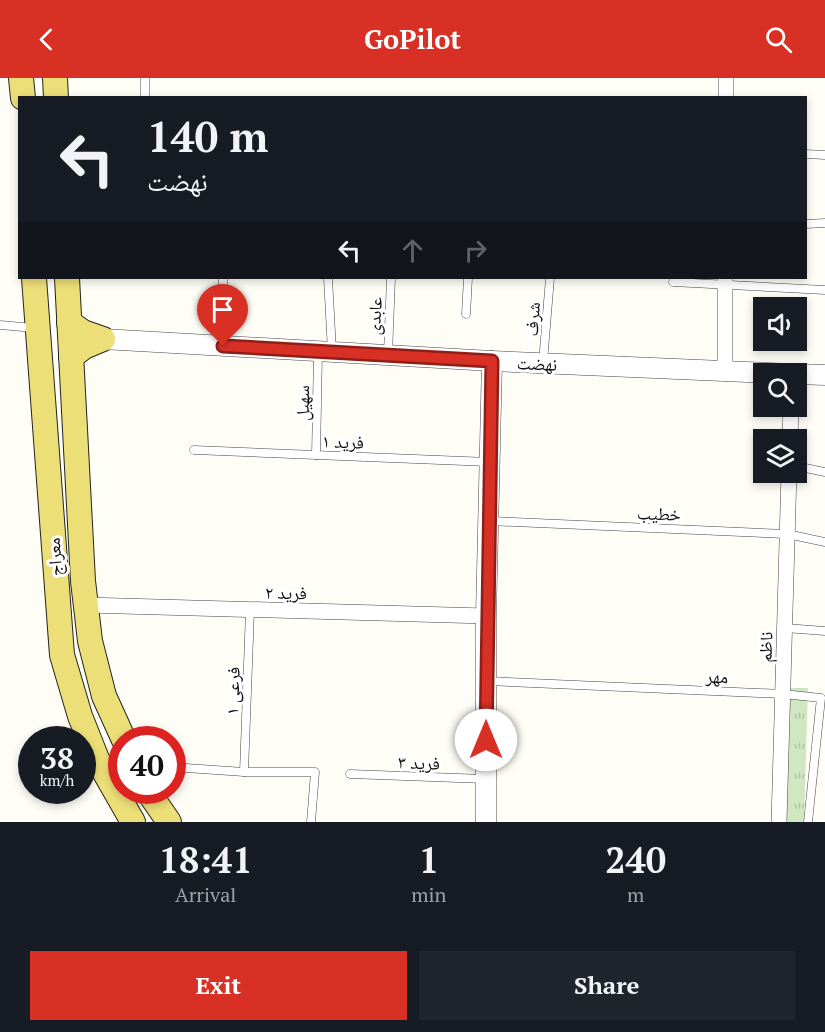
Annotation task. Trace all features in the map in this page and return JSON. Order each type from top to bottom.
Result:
[{"type":"main road","points":[[21,78],[23,96]]},
{"type":"main road","points":[[55,78],[56,96]]},
{"type":"main road","name":"معراج","points":[[34,279],[63,655],[80,716],[97,759],[133,822]]},
{"type":"main road","name":"معراج","points":[[67,279],[90,641],[104,696],[118,726]]},
{"type":"main road","points":[[69,322],[83,332],[103,339]]},
{"type":"main road","points":[[71,357],[84,347],[103,339]]},
{"type":"main road","points":[[157,804],[169,822]]},
{"type":"street","points":[[726,78],[726,96]]},
{"type":"street","points":[[725,280],[725,370]]},
{"type":"street","name":"نهضت","points":[[103,339],[492,361],[753,372]]},
{"type":"street","points":[[486,822],[486,616],[492,361]]},
{"type":"street","name":"نهضت","points":[[807,374],[825,375]]},
{"type":"street","name":"ناظم","points":[[779,822],[789,483]]},
{"type":"street","name":"فرید ۲","points":[[86,605],[486,616]]},
{"type":"lane","points":[[145,78],[145,96]]},
{"type":"lane","points":[[807,154],[825,155]]},
{"type":"lane","points":[[807,224],[825,223]]},
{"type":"lane","points":[[223,279],[223,346]]},
{"type":"lane","name":"سهیل","points":[[316,455],[325,352],[328,279]]},
{"type":"lane","name":"عابدی","points":[[387,355],[392,279]]},
{"type":"lane","points":[[466,314],[468,279]]},
{"type":"lane","name":"شرف","points":[[543,363],[550,279]]},
{"type":"lane","points":[[673,282],[725,280],[825,290]]},
{"type":"lane","points":[[0,325],[37,328]]},
{"type":"lane","name":"فرید ۱","points":[[194,450],[490,462]]},
{"type":"lane","points":[[807,468],[825,472]]},
{"type":"lane","name":"خطیب","points":[[490,521],[787,534],[825,542]]},
{"type":"lane","name":"فرعی ۱","points":[[244,772],[250,611]]},
{"type":"lane","points":[[785,628],[825,631]]},
{"type":"lane","name":"مهر","points":[[487,681],[783,694],[821,699],[808,822]]},
{"type":"lane","points":[[186,768],[244,772],[315,772],[311,822]]},
{"type":"lane","name":"فرید ۳","points":[[350,774],[486,780]]},
{"type":"green space","points":[[789,688],[808,688],[804,822],[785,822]]},
{"type":"route","points":[[223,346],[492,361],[486,616],[486,740]]}]
